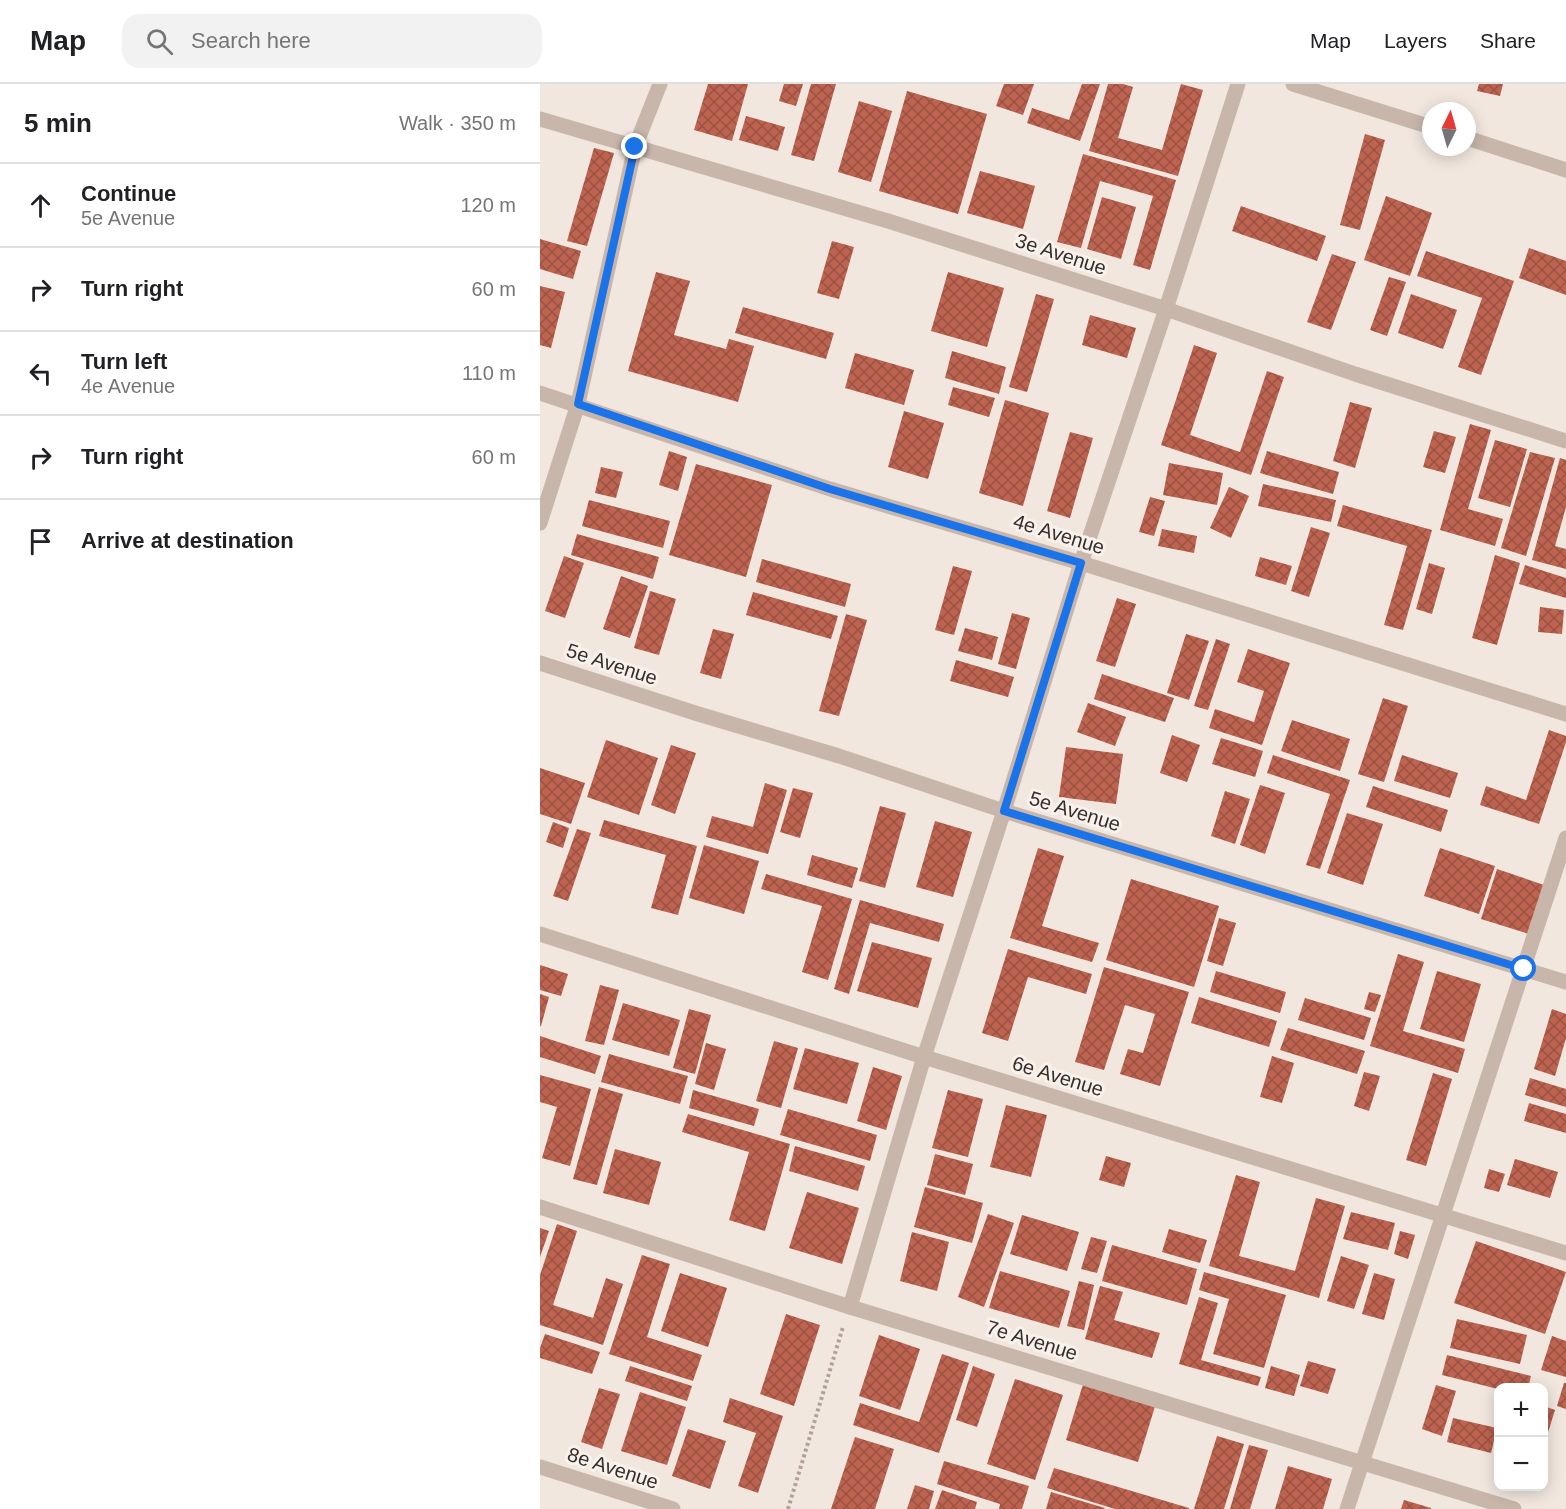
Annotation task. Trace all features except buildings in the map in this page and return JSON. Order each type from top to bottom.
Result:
[{"type":"street","points":[[540,523],[578,404],[635,147],[660,84]]},
{"type":"street","points":[[850,1307],[924,1057],[1081,563],[1238,84]]},
{"type":"street","points":[[1293,84],[1422,124]]},
{"type":"street","name":"3e Avenue","points":[[540,120],[888,221],[1166,309],[1355,374],[1566,441]]},
{"type":"street","points":[[1476,141],[1566,170]]},
{"type":"street","name":"4e Avenue","points":[[540,393],[830,489],[1081,563],[1566,714]]},
{"type":"street","name":"5e Avenue","points":[[540,663],[839,756],[1004,811],[1566,982]]},
{"type":"street","points":[[1347,1509],[1566,838]]},
{"type":"street","name":"6e Avenue","points":[[540,934],[924,1057],[1566,1253]]},
{"type":"street","name":"7e Avenue","points":[[540,1207],[850,1307],[1514,1509]]},
{"type":"street","name":"8e Avenue","points":[[540,1467],[673,1509]]},
{"type":"path","points":[[788,1509],[850,1307]]},
{"type":"route","points":[[635,147],[578,404],[830,489],[1081,563],[1004,811],[1524,969]]}]
